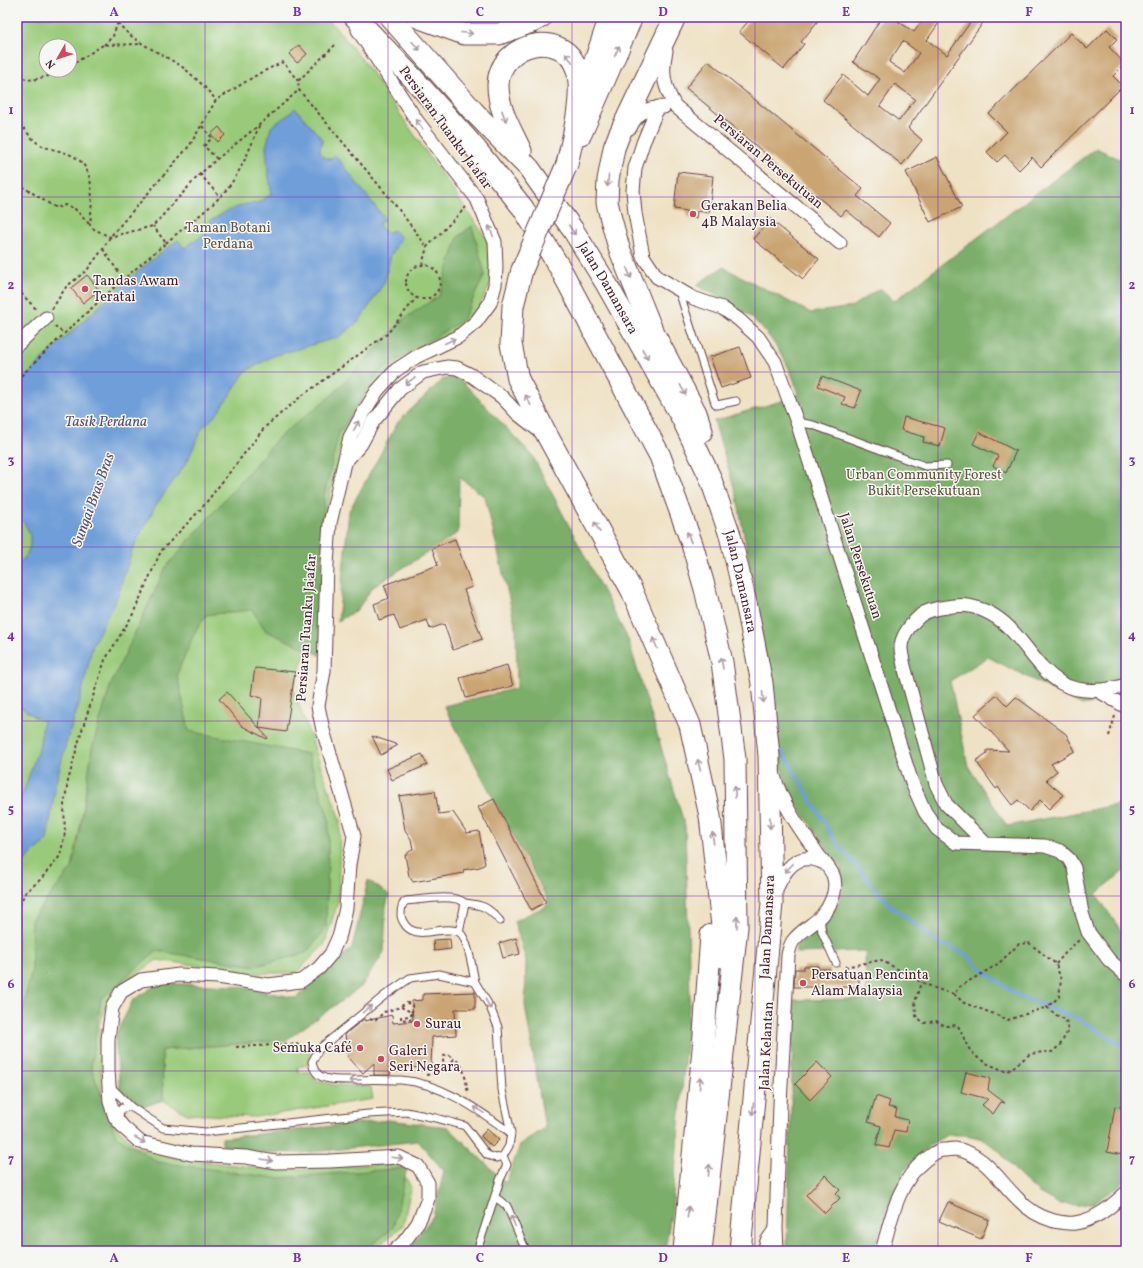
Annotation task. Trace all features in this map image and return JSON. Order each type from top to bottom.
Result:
[{"type":"main road","name":"Jalan Damansara","points":[[355,17],[412,77],[475,148],[523,208],[560,268],[660,456],[692,544],[705,589],[722,662],[735,759],[737,927],[724,1030],[701,1251]]},
{"type":"main road","name":"Jalan Damansara","points":[[390,17],[474,112],[529,168],[573,230],[607,285],[682,418],[710,476],[730,535],[748,612],[762,684],[769,756],[772,903],[740,1251]]},
{"type":"main road","points":[[417,17],[464,34],[499,34],[542,17]]},
{"type":"main road","points":[[577,115],[610,17]]},
{"type":"main road","points":[[632,17],[522,270],[513,306],[511,344],[518,379],[632,591],[690,725],[710,816],[716,865],[722,926],[724,1030]]},
{"type":"main road","points":[[673,22],[619,135],[608,180],[607,202],[619,248],[652,330],[696,413],[724,492],[730,535]]},
{"type":"main road","points":[[529,168],[503,114],[499,98],[498,84],[501,71],[513,54],[524,48],[535,45],[547,44],[559,49],[568,56],[576,70],[579,85],[577,115],[568,164]]},
{"type":"main road","points":[[684,1251],[703,1049],[716,865]]},
{"type":"street","name":"Persiaran Tuanku Ja'afar","points":[[349,17],[417,121],[477,199],[495,242],[495,285],[490,304],[476,322],[458,337],[416,357],[396,370],[377,392],[350,437],[330,523],[327,564],[324,671],[318,706],[323,730],[354,836],[349,865],[346,908],[340,934],[331,954],[319,968],[301,981],[268,985],[218,977],[179,975],[141,980],[122,992],[112,1008],[109,1021],[108,1039],[109,1085],[110,1102],[115,1117],[120,1124],[140,1142],[191,1154],[246,1157],[276,1162],[399,1157],[418,1166],[428,1183],[428,1199],[418,1222],[404,1242],[394,1251]]},
{"type":"street","points":[[612,161],[619,150],[634,118],[646,110],[658,107],[675,106],[669,95],[664,80],[663,65],[673,22]]},
{"type":"street","name":"Persiaran Persekutuan","points":[[675,106],[840,243]]},
{"type":"street","name":"Jalan Persekutuan","points":[[658,107],[643,143],[635,168],[633,191],[642,256],[657,277],[693,298],[722,308],[738,320],[758,337],[775,362],[797,422],[912,783],[925,812],[937,829],[956,843],[1045,846],[1060,851],[1069,859],[1074,868],[1082,913],[1088,932],[1109,960],[1126,975]]},
{"type":"street","points":[[17,345],[46,318]]},
{"type":"street","name":"Persiaran Tuanku Ja'afar","points":[[344,463],[361,444],[373,422],[400,389],[423,372],[447,367],[457,368],[471,375],[502,396],[518,414],[548,437]]},
{"type":"street","points":[[986,844],[946,804],[936,784],[904,666],[901,647],[907,629],[922,614],[928,612],[959,604],[977,607],[996,616],[1006,624],[1045,671],[1062,684],[1078,689],[1097,690],[1113,689],[1126,685]]},
{"type":"street","points":[[1097,690],[1122,705]]},
{"type":"street","name":"Jalan Kelantan","points":[[769,756],[776,781],[784,801],[795,821],[833,875],[835,888],[832,899],[826,910],[820,918],[792,942],[788,955],[780,1104],[776,1228],[777,1251]]},
{"type":"street","points":[[772,903],[781,878],[787,869],[795,862],[801,859],[811,858],[824,863]]},
{"type":"street","points":[[882,1251],[896,1203],[908,1177],[922,1162],[936,1151],[955,1149],[972,1154],[986,1165],[1018,1200],[1031,1211],[1045,1218],[1058,1222],[1074,1223],[1094,1218],[1126,1193]]},
{"type":"street","points":[[764,1251],[767,1241],[776,1228]]},
{"type":"lane","points":[[679,289],[715,403],[717,405],[736,401]]},
{"type":"lane","points":[[797,422],[813,425],[925,466],[947,465]]},
{"type":"lane","points":[[109,1085],[131,1107],[163,1128],[206,1132],[368,1114],[406,1112],[465,1126],[487,1155],[496,1158],[503,1156],[509,1146],[510,1133],[502,1090],[498,1027],[490,1007],[475,982],[465,938],[459,932],[448,930],[416,932],[410,930],[404,924],[401,918],[401,912],[404,902],[406,901],[444,898],[461,900],[465,903],[480,904],[490,909],[500,920]]},
{"type":"lane","points":[[459,932],[465,903]]},
{"type":"lane","points":[[820,918],[822,932],[836,963]]},
{"type":"lane","points":[[475,982],[439,974],[410,978],[384,996],[319,1049],[312,1062],[316,1072],[324,1078],[340,1080],[381,1079],[415,1081],[447,1093],[471,1105],[510,1133]]},
{"type":"lane","points":[[120,1124],[119,1114],[122,1108],[131,1107]]},
{"type":"lane","points":[[476,1251],[507,1164],[503,1156]]},
{"type":"lane","points":[[494,1197],[507,1206],[526,1251]]},
{"type":"path","points":[[116,17],[118,22],[143,44],[184,69],[207,89],[216,100]]},
{"type":"path","points":[[78,61],[103,45],[113,36],[118,22]]},
{"type":"path","points":[[103,45],[143,44]]},
{"type":"path","points":[[298,81],[335,46]]},
{"type":"path","points":[[46,318],[66,287],[87,270],[110,237],[190,145],[216,100],[260,73],[283,62],[298,81],[299,90],[393,202],[428,247]]},
{"type":"path","points":[[17,77],[33,80],[40,78]]},
{"type":"path","points":[[17,183],[56,208],[65,205],[74,208],[92,228],[110,237],[153,226],[200,174],[299,90]]},
{"type":"path","points":[[17,118],[26,132],[39,144],[72,155],[84,164],[89,177],[93,199],[90,225]]},
{"type":"path","points":[[17,380],[64,333],[123,279],[220,197],[231,184],[245,160],[259,125]]},
{"type":"path","points":[[202,126],[212,138],[204,146],[217,159]]},
{"type":"path","points":[[200,174],[220,197]]},
{"type":"path","points":[[422,265],[428,247],[461,211],[477,199]]},
{"type":"path","points":[[153,226],[166,243]]},
{"type":"path","points":[[103,249],[123,279]]},
{"type":"path","points":[[422,265],[430,267],[437,273],[440,281],[438,290],[433,296],[425,299],[416,298],[411,294],[407,289],[406,283],[410,270],[422,265]]},
{"type":"path","points":[[17,289],[28,302]]},
{"type":"path","points":[[17,910],[25,893],[41,879],[60,856],[65,833],[64,804],[68,781],[81,733],[105,660],[132,616],[161,551],[201,509],[265,427],[299,398],[387,334],[416,298]]},
{"type":"path","points":[[1109,736],[1122,705]]},
{"type":"path","points":[[1056,964],[1067,951],[1088,932]]},
{"type":"path","points":[[843,967],[881,960],[921,982],[954,994],[964,1003],[1008,1020],[1047,1007],[1059,997],[1061,980],[1056,964],[1029,943],[1018,944],[998,964],[959,987],[954,994]]},
{"type":"path","points":[[921,982],[915,1002],[916,1016],[924,1023],[936,1021],[946,1026],[957,1025],[970,1050],[982,1061],[1007,1072],[1030,1054],[1052,1052],[1060,1045],[1068,1031],[1066,1020],[1056,1015],[1047,1007]]},
{"type":"path","points":[[364,1012],[369,1018],[375,1021],[384,1012],[407,1003],[411,1004],[414,1009],[411,1012],[411,1016],[401,1017],[401,1020],[410,1019],[411,1021]]},
{"type":"path","points":[[400,1006],[411,1012]]},
{"type":"path","points":[[236,1047],[295,1044],[319,1049]]},
{"type":"path","points":[[446,1068],[442,1061],[444,1056],[447,1054],[454,1059],[459,1060],[462,1065],[471,1105]]},
{"type":"path","points":[[415,1081],[417,1076],[438,1073],[446,1068],[454,1059]]},
{"type":"green space","name":"Taman Botani Perdana","points":[[17,17],[327,17],[364,62],[488,241],[491,283],[478,309],[463,327],[371,390],[342,439],[322,533],[317,621],[293,688],[340,820],[338,902],[324,945],[296,973],[253,973],[157,960],[113,990],[99,1025],[103,1113],[135,1146],[169,1157],[275,1170],[397,1163],[411,1187],[403,1225],[373,1251],[17,1251]]},
{"type":"green space","name":"Urban Community Forest Bukit Persekutuan","points":[[1096,148],[1126,162],[1126,699],[1082,705],[988,657],[950,681],[968,766],[1007,826],[1126,803],[1126,869],[1096,894],[1126,938],[1126,1180],[1093,1203],[1079,1205],[1059,1204],[1039,1193],[1019,1175],[998,1150],[983,1139],[966,1135],[947,1135],[931,1144],[904,1171],[891,1200],[873,1251],[788,1251],[794,1000],[866,999],[865,951],[796,953],[796,946],[823,924],[839,902],[843,888],[841,869],[791,796],[778,758],[771,684],[737,497],[714,421],[798,396],[796,386],[778,350],[761,327],[738,308],[696,285],[723,267],[811,313],[851,307],[880,288],[894,301]]},
{"type":"green space","points":[[472,226],[485,274],[463,320],[380,371],[339,433],[324,496],[320,655],[266,631],[252,610],[206,615],[195,632],[177,674],[189,731],[308,754],[329,819],[326,928],[306,953],[256,966],[156,951],[101,999],[91,1067],[116,1136],[158,1162],[277,1178],[407,1168],[393,1228],[364,1251],[17,1251],[17,1032],[32,968],[31,920],[72,868],[82,817],[92,748],[111,684],[166,567],[279,437],[333,394],[405,318],[439,296],[458,237]]},
{"type":"green space","points":[[458,377],[532,455],[628,639],[685,826],[690,995],[672,1208],[665,1251],[405,1251],[410,1247],[433,1216],[444,1171],[418,1141],[303,1153],[256,1152],[222,1145],[222,1138],[388,1120],[448,1127],[506,1183],[520,1145],[545,1128],[525,1005],[526,960],[514,921],[550,904],[444,706],[517,688],[516,628],[485,497],[459,477],[458,533],[373,587],[357,610],[338,621],[349,511],[398,422],[443,379]]},
{"type":"green space","points":[[368,880],[389,895],[386,907],[384,952],[361,987],[286,1040],[162,1050],[163,1100],[143,1107],[120,1090],[115,1036],[133,1000],[159,983],[235,986],[296,998],[352,948]]},
{"type":"green space","points":[[286,1040],[288,1048],[310,1052],[308,1065],[297,1067],[299,1072],[310,1072],[316,1080],[335,1085],[371,1087],[373,1099],[255,1117],[187,1114],[163,1100],[162,1050]]},
{"type":"water","name":"Tasik Perdana","points":[[295,108],[323,140],[320,147],[322,155],[331,159],[335,155],[385,219],[378,224],[384,231],[389,232],[394,230],[401,238],[391,255],[384,283],[358,322],[339,337],[273,356],[245,372],[217,414],[202,428],[187,462],[156,505],[133,548],[117,597],[93,644],[79,704],[67,740],[56,782],[47,840],[17,868],[17,802],[23,793],[40,744],[43,721],[33,716],[17,704],[17,565],[27,554],[30,540],[27,527],[17,516],[17,386],[70,333],[130,278],[168,247],[178,240],[184,248],[213,229],[210,221],[227,211],[246,204],[257,203],[272,194],[266,147],[271,127]]},
{"type":"building","points":[[752,17],[821,17],[801,42],[804,44],[784,69],[739,32]]},
{"type":"building","points":[[882,17],[892,17],[914,32],[925,17],[943,17],[927,40],[947,55],[974,17],[987,17],[908,128],[922,140],[902,165],[823,100],[843,75],[868,96],[880,79],[853,62]],"holes":[[[903,41],[919,53],[905,73],[889,62]],[[895,84],[915,99],[899,121],[880,106]]]},
{"type":"building","points":[[1107,29],[1117,39],[1109,47],[1125,64],[1113,76],[1123,86],[1041,167],[1032,157],[1019,170],[1005,155],[997,162],[987,152],[1007,132],[989,114],[1071,33],[1087,49]]},
{"type":"building","points":[[299,45],[307,54],[297,63],[289,54]]},
{"type":"building","points":[[708,61],[863,189],[857,196],[890,223],[879,237],[846,210],[841,216],[686,88]]},
{"type":"building","points":[[219,127],[225,135],[218,142],[211,134]]},
{"type":"building","points":[[937,157],[962,207],[930,222],[906,172]]},
{"type":"building","points":[[678,172],[713,176],[709,213],[697,211],[696,218],[687,217],[687,211],[674,209]]},
{"type":"building","points":[[770,219],[819,259],[803,279],[753,239]]},
{"type":"building","name":"Tandas Awam Teratai","points":[[87,275],[99,290],[83,303],[71,288]]},
{"type":"building","points":[[740,347],[751,378],[721,388],[710,357]]},
{"type":"building","points":[[822,376],[861,391],[855,408],[842,404],[845,397],[818,386]]},
{"type":"building","points":[[904,417],[945,428],[940,446],[923,442],[924,437],[901,430]]},
{"type":"building","points":[[979,432],[1016,451],[1006,473],[993,466],[998,456],[973,444]]},
{"type":"building","points":[[455,539],[472,587],[464,590],[482,639],[453,650],[444,624],[430,629],[427,620],[400,630],[394,615],[379,620],[374,604],[389,598],[384,585],[438,565],[432,548]]},
{"type":"building","points":[[507,665],[513,686],[466,698],[460,678]]},
{"type":"building","points":[[255,668],[295,672],[286,732],[259,728],[262,698],[251,695]]},
{"type":"building","points":[[227,692],[268,738],[267,739],[242,726],[219,699]]},
{"type":"building","points":[[997,695],[1007,706],[1016,697],[1066,734],[1075,751],[1051,764],[1057,771],[1046,780],[1063,795],[1049,809],[1040,800],[1030,811],[1018,800],[1012,805],[998,787],[996,789],[976,761],[987,753],[987,750],[1009,751],[975,715]]},
{"type":"building","points":[[372,736],[398,745],[381,755]]},
{"type":"building","points":[[422,754],[427,765],[392,780],[387,769]]},
{"type":"building","points":[[435,791],[439,814],[453,812],[467,833],[479,831],[485,864],[480,867],[463,870],[464,873],[413,882],[409,876],[405,855],[413,849],[411,839],[405,830],[399,796]]},
{"type":"building","points":[[494,799],[546,902],[531,910],[478,807]]},
{"type":"building","points":[[516,938],[520,954],[503,958],[499,943]]},
{"type":"building","points":[[450,939],[451,949],[434,951],[433,940]]},
{"type":"building","points":[[804,966],[818,966],[818,969],[830,969],[830,975],[859,975],[859,987],[794,987],[795,969],[804,969]]},
{"type":"building","points":[[475,992],[475,1009],[455,1009],[456,1035],[432,1037],[431,1068],[391,1067],[390,1075],[374,1075],[374,1063],[363,1073],[348,1057],[345,1034],[364,1019],[365,1021],[392,1015],[393,1023],[413,1021],[412,1001],[423,1000],[423,994]]},
{"type":"building","points":[[817,1062],[832,1077],[810,1100],[795,1084]]},
{"type":"building","points":[[966,1072],[990,1078],[988,1090],[1005,1103],[1001,1102],[993,1114],[982,1105],[988,1099],[961,1092]]},
{"type":"building","points":[[876,1096],[890,1101],[888,1107],[897,1109],[895,1117],[908,1120],[906,1132],[894,1130],[889,1148],[876,1145],[881,1126],[868,1122]]},
{"type":"building","points":[[1115,1106],[1126,1108],[1126,1135],[1123,1155],[1107,1152]]},
{"type":"building","points":[[487,1129],[499,1140],[492,1147],[481,1136]]},
{"type":"building","points":[[825,1175],[840,1190],[836,1194],[840,1198],[825,1213],[806,1195]]},
{"type":"building","points":[[948,1202],[989,1220],[981,1239],[939,1221]]},
{"type":"waterway","points":[[782,750],[837,844],[890,905],[939,943],[966,954],[985,972],[1019,996],[1079,1019],[1126,1048]]},
{"type":"place","name":"Gerakan Belia 4B Malaysia","points":[[693,214]]},
{"type":"place","name":"Tandas Awam Teratai","points":[[85,289]]},
{"type":"place","name":"Persatuan Pencinta Alam Malaysia","points":[[803,983]]},
{"type":"place","name":"Surau","points":[[417,1024]]},
{"type":"place","name":"Semuka Café","points":[[360,1048]]},
{"type":"place","name":"Galeri Seri Negara","points":[[381,1059]]},
{"type":"water label","name":"Sungai Bras Bras","points":[[94,500]]}]
